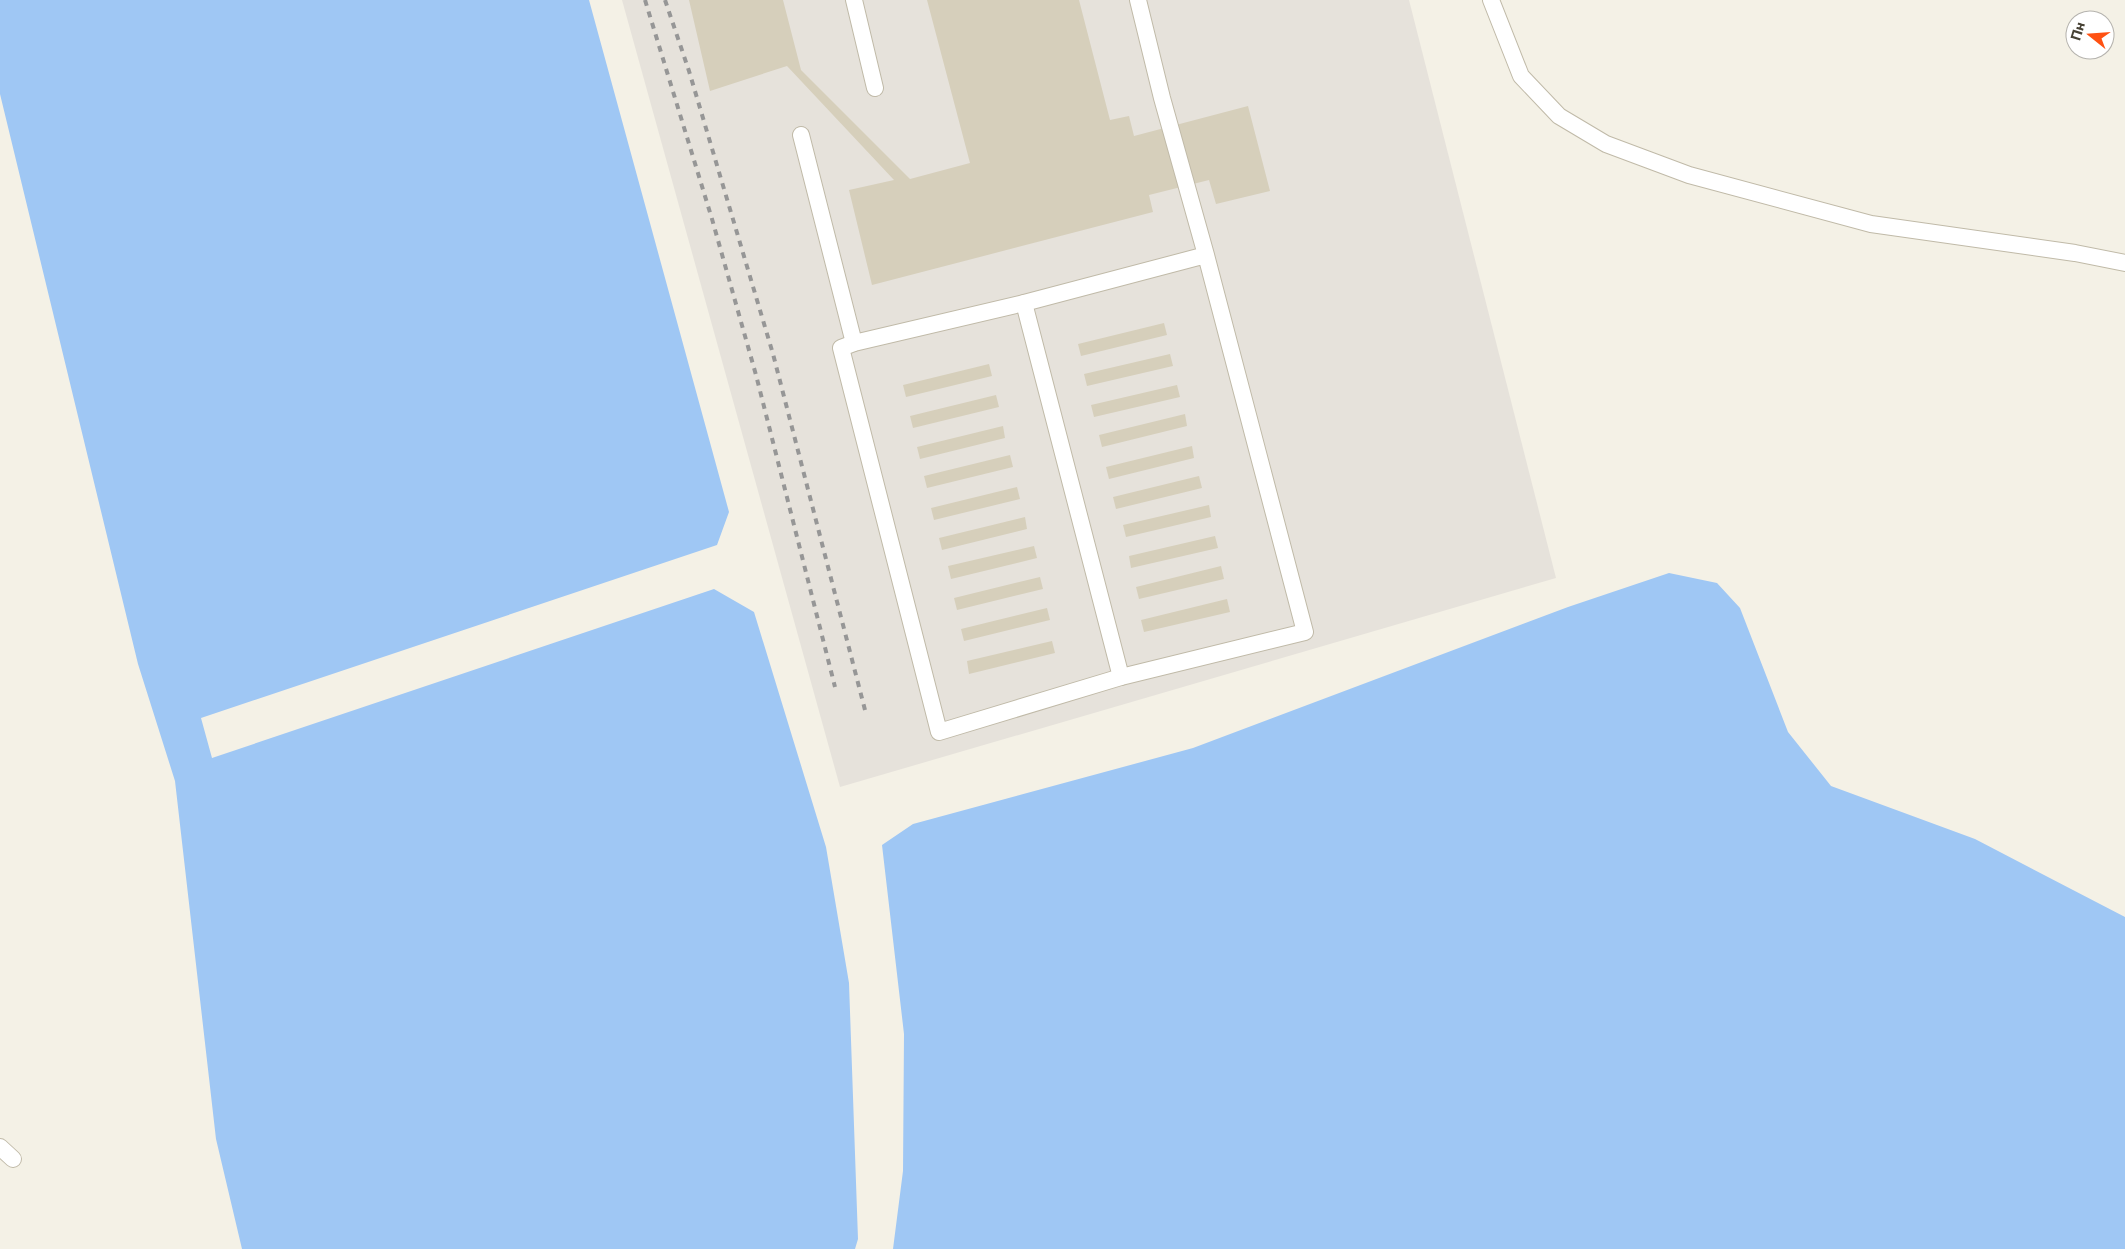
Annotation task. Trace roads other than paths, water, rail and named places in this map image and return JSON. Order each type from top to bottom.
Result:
[{"type":"lane","points":[[854,0],[875,88]]},
{"type":"lane","points":[[1138,0],[1162,98],[1206,254],[1305,632],[1121,677],[938,732],[841,348],[854,343],[1024,303],[1206,254]]},
{"type":"lane","points":[[1491,0],[1521,76],[1558,116],[1606,144],[1689,175],[1871,224],[2075,253],[2125,263]]},
{"type":"lane","points":[[801,135],[854,343]]},
{"type":"lane","points":[[1024,303],[1121,677]]},
{"type":"lane","points":[[0,1147],[13,1159]]},
{"type":"water","points":[[0,0],[589,0],[729,512],[717,545],[201,718],[212,758],[714,589],[754,612],[826,847],[849,983],[858,1239],[855,1249],[242,1249],[216,1139],[175,781],[138,664],[0,94]]},
{"type":"water","points":[[1669,573],[1717,583],[1740,608],[1788,732],[1831,786],[1975,839],[2125,917],[2125,1249],[893,1249],[903,1171],[904,1034],[882,845],[913,824],[1193,748],[1568,607]]},
{"type":"railway","points":[[645,0],[712,219],[756,375],[835,687]]},
{"type":"railway","points":[[665,0],[689,71],[773,354],[865,710]]}]
